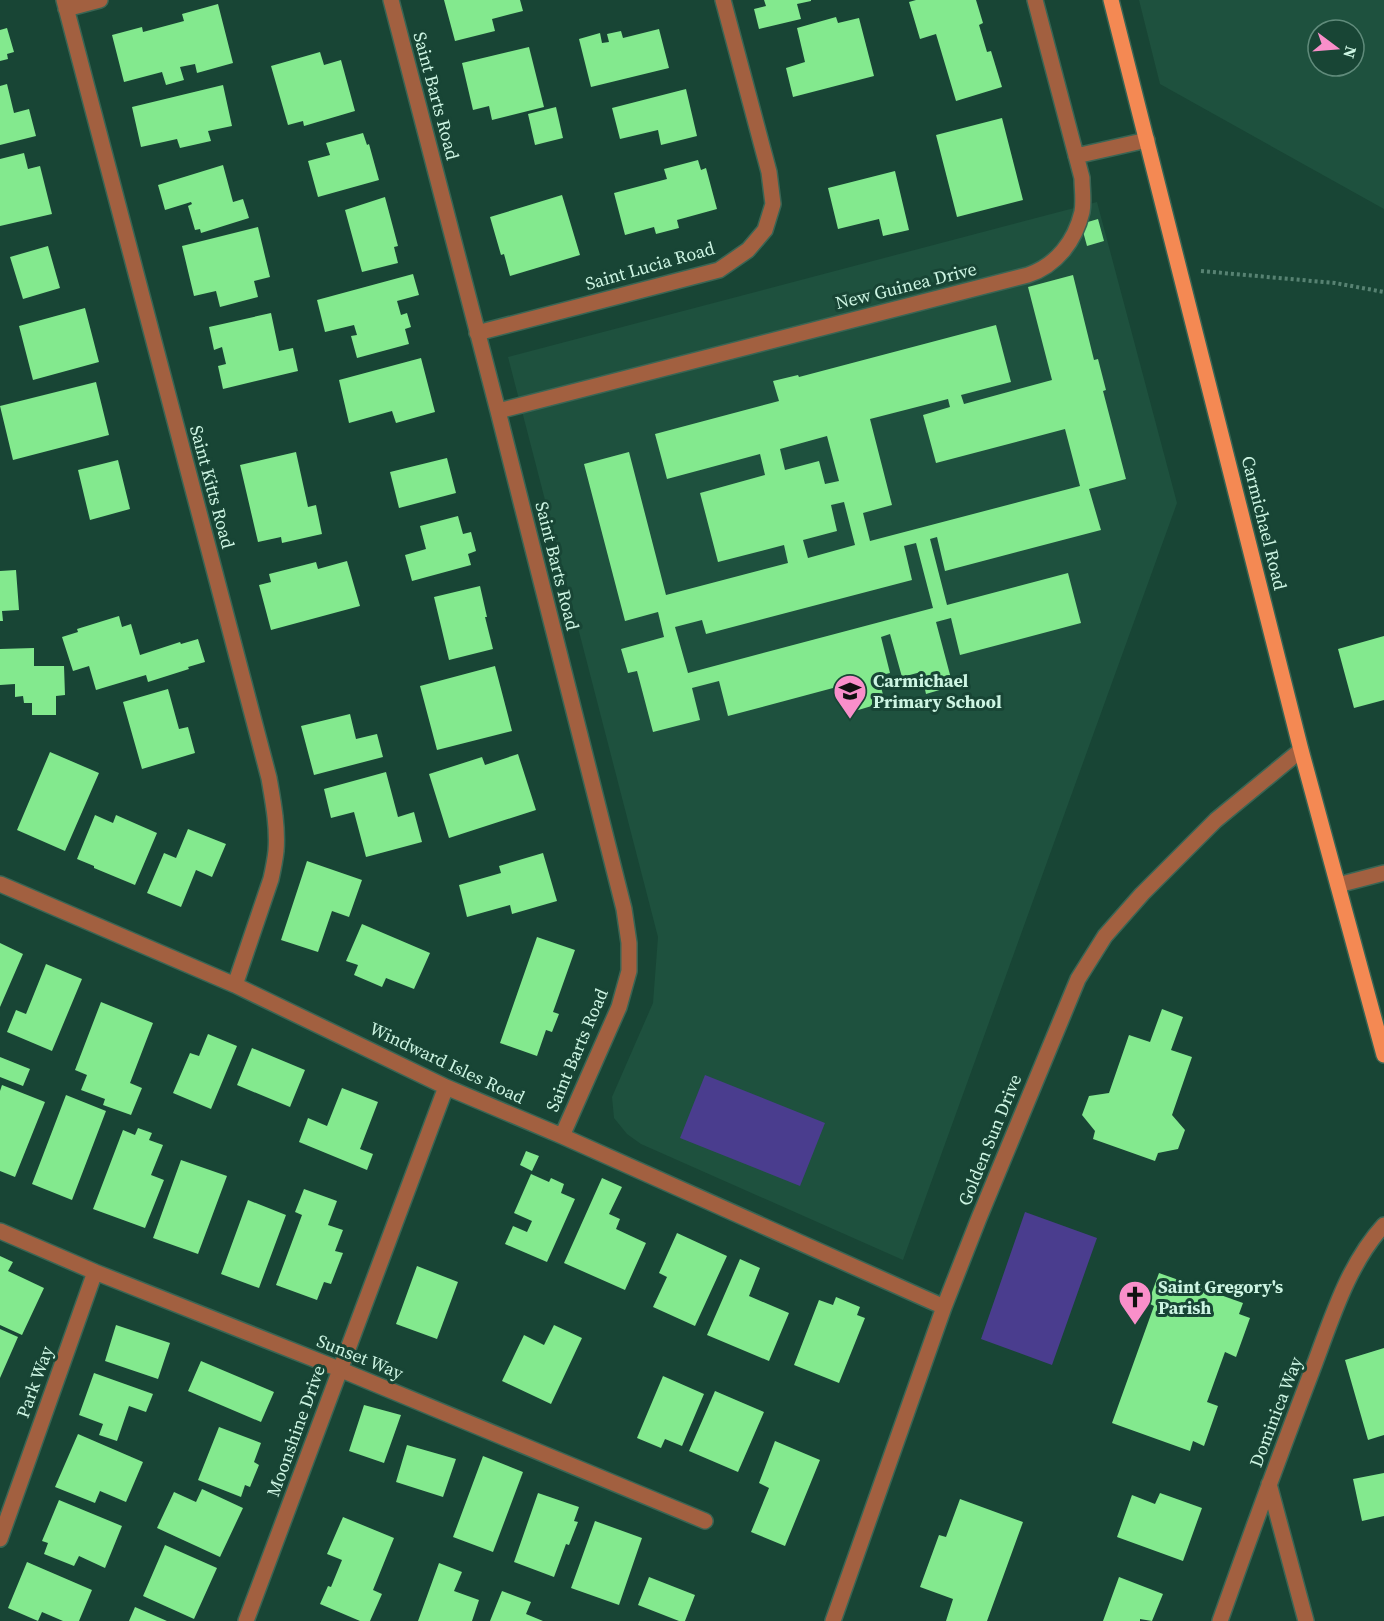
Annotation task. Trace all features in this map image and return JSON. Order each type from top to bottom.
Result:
[{"type":"main road","name":"Carmichael Road","points":[[1111,0],[1301,750],[1382,1039],[1384,1055]]},
{"type":"street","points":[[65,5],[100,0]]},
{"type":"street","name":"Saint Barts Road","points":[[391,0],[624,909],[629,943],[629,971],[619,1007],[562,1136]]},
{"type":"street","name":"Saint Lucia Road","points":[[477,333],[719,270],[748,250],[765,230],[773,204],[769,172],[723,0]]},
{"type":"street","name":"New Guinea Drive","points":[[498,411],[1041,271],[1054,261],[1074,233],[1082,212],[1083,197],[1082,178],[1035,0]]},
{"type":"street","name":"Saint Kitts Road","points":[[65,5],[269,778],[275,822],[274,865],[235,985]]},
{"type":"street","points":[[1076,156],[1147,140]]},
{"type":"street","name":"Golden Sun Drive","points":[[833,1621],[944,1306],[978,1218],[1078,979],[1106,936],[1142,894],[1216,820],[1301,750]]},
{"type":"street","points":[[1338,885],[1384,873]]},
{"type":"street","name":"Windward Isles Road","points":[[0,884],[235,985],[446,1087],[562,1136],[944,1306]]},
{"type":"street","name":"Moonshine Drive","points":[[247,1621],[446,1087]]},
{"type":"street","name":"Dominica Way","points":[[1220,1621],[1269,1484],[1346,1284],[1364,1251],[1384,1225]]},
{"type":"street","name":"Sunset Way","points":[[0,1231],[705,1521]]},
{"type":"street","name":"Park Way","points":[[0,1539],[95,1272]]},
{"type":"street","points":[[1269,1484],[1306,1621]]},
{"type":"path","points":[[1180,268],[1335,283],[1384,291]]},
{"type":"shaded area","points":[[1139,0],[1384,0],[1384,209],[1160,84]]},
{"type":"shaded area","name":"Carmichael Primary School","points":[[1097,202],[1177,503],[903,1260],[641,1144],[627,1134],[614,1118],[612,1097],[653,1003],[658,937],[508,357]]},
{"type":"shaded area","points":[[705,1075],[825,1123],[800,1186],[680,1138]]},
{"type":"shaded area","points":[[1025,1212],[1097,1238],[1052,1365],[981,1339]]},
{"type":"building","points":[[444,0],[520,0],[523,11],[492,19],[495,31],[455,41]]},
{"type":"building","points":[[764,0],[811,1],[797,4],[801,19],[759,29],[754,9],[766,6]]},
{"type":"building","points":[[976,0],[983,23],[979,25],[987,52],[991,51],[1002,87],[956,101],[936,34],[920,39],[909,2]]},
{"type":"building","points":[[218,4],[233,63],[197,73],[195,64],[180,67],[184,80],[166,85],[162,72],[124,82],[112,35],[142,27],[143,32],[184,21],[182,14]]},
{"type":"building","points":[[836,17],[838,23],[859,18],[874,76],[793,97],[786,68],[805,62],[797,28]]},
{"type":"building","points":[[7,28],[14,52],[7,54],[8,59],[0,61],[0,30]]},
{"type":"building","points":[[659,29],[669,68],[591,87],[579,39],[600,33],[602,43],[609,42],[607,34],[621,31],[623,38]]},
{"type":"building","points":[[529,47],[544,107],[492,120],[489,106],[473,110],[462,63]]},
{"type":"building","points":[[320,52],[324,65],[341,60],[355,111],[304,126],[303,121],[288,125],[271,66]]},
{"type":"building","points":[[7,84],[14,113],[29,109],[36,136],[0,145],[0,86]]},
{"type":"building","points":[[223,85],[232,126],[208,131],[211,141],[180,148],[177,139],[141,147],[132,107]]},
{"type":"building","points":[[686,89],[697,136],[661,145],[658,130],[620,139],[612,108]]},
{"type":"building","points":[[556,107],[563,138],[535,145],[528,114]]},
{"type":"building","points":[[1002,118],[1023,200],[957,217],[936,135]]},
{"type":"building","points":[[363,133],[367,145],[369,144],[379,180],[318,197],[308,161],[330,155],[326,143]]},
{"type":"building","points":[[24,153],[28,169],[40,166],[52,214],[0,226],[0,159]]},
{"type":"building","points":[[698,160],[701,170],[706,168],[717,209],[677,220],[679,228],[656,234],[654,227],[625,235],[614,193],[667,179],[664,169]]},
{"type":"building","points":[[223,165],[233,202],[243,199],[249,218],[201,233],[200,229],[195,230],[188,206],[192,204],[191,202],[165,210],[158,185]]},
{"type":"building","points":[[895,171],[909,230],[883,236],[879,219],[838,229],[828,188]]},
{"type":"building","points":[[562,195],[580,255],[510,276],[490,217]]},
{"type":"building","points":[[385,197],[398,246],[394,247],[398,263],[362,272],[345,210]]},
{"type":"building","points":[[1098,219],[1104,241],[1087,246],[1081,224]]},
{"type":"building","points":[[258,227],[270,277],[254,281],[258,297],[220,307],[216,291],[194,296],[182,246]]},
{"type":"building","points":[[48,246],[60,288],[23,299],[10,257]]},
{"type":"building","points":[[413,274],[419,295],[397,301],[401,315],[407,313],[411,327],[405,329],[409,344],[357,358],[351,336],[357,335],[354,325],[325,332],[317,300]]},
{"type":"building","points":[[1073,275],[1094,360],[1098,359],[1106,390],[1103,391],[1126,479],[1089,489],[1101,530],[945,571],[937,537],[930,539],[947,605],[1068,573],[1081,623],[960,655],[951,618],[936,622],[953,686],[926,694],[921,672],[902,677],[890,634],[881,637],[890,673],[878,676],[885,702],[855,711],[848,684],[728,716],[719,681],[692,688],[700,720],[653,732],[637,671],[628,673],[621,649],[664,637],[658,612],[625,621],[584,464],[629,452],[666,595],[788,563],[784,545],[718,562],[700,493],[765,475],[760,454],[667,479],[655,434],[779,401],[773,381],[798,375],[799,377],[996,325],[1011,382],[961,395],[964,404],[1052,380],[1028,287]],"holes":[[[948,399],[950,407],[923,415],[936,463],[1065,429],[1080,486],[870,541],[863,513],[892,505],[870,419]],[[827,436],[839,481],[825,484],[819,461],[785,470],[780,449]],[[844,502],[855,545],[808,558],[803,540],[837,531],[831,505]],[[916,543],[933,608],[688,673],[675,627],[702,620],[706,634],[912,580],[904,546]]]},
{"type":"building","points":[[85,308],[99,362],[33,380],[19,326]]},
{"type":"building","points":[[271,313],[279,351],[293,348],[298,371],[223,389],[218,366],[226,364],[222,347],[214,350],[209,327]]},
{"type":"building","points":[[421,358],[435,412],[396,423],[392,411],[349,423],[339,380]]},
{"type":"building","points":[[96,382],[109,435],[13,460],[0,406]]},
{"type":"building","points":[[296,452],[308,507],[316,505],[322,534],[282,543],[281,537],[258,542],[240,465]]},
{"type":"building","points":[[447,458],[456,493],[399,508],[390,472]]},
{"type":"building","points":[[118,460],[130,509],[90,520],[78,470]]},
{"type":"building","points":[[458,516],[463,534],[471,532],[476,551],[468,554],[471,565],[412,581],[405,555],[426,549],[420,526]]},
{"type":"building","points":[[347,561],[360,606],[271,630],[259,585],[271,582],[269,574],[316,562],[318,569]]},
{"type":"building","points":[[16,570],[19,610],[2,611],[3,621],[0,621],[0,571]]},
{"type":"building","points":[[480,586],[493,649],[449,660],[434,597]]},
{"type":"building","points":[[119,616],[122,627],[131,624],[140,655],[180,642],[181,644],[198,639],[205,662],[148,682],[146,675],[96,690],[89,666],[73,671],[62,637],[78,632],[77,629]]},
{"type":"building","points":[[1384,636],[1384,700],[1354,708],[1338,649]]},
{"type":"building","points":[[34,648],[34,666],[64,666],[65,695],[56,696],[56,715],[32,715],[32,703],[24,703],[23,696],[15,697],[15,684],[0,685],[0,649]]},
{"type":"building","points":[[495,666],[512,731],[437,750],[420,686]]},
{"type":"building","points":[[168,689],[179,729],[188,727],[195,753],[142,769],[123,702]]},
{"type":"building","points":[[350,714],[356,739],[377,734],[383,757],[314,775],[301,726]]},
{"type":"building","points":[[50,752],[99,773],[65,851],[17,830]]},
{"type":"building","points":[[518,754],[536,810],[449,838],[429,774],[482,757],[485,765]]},
{"type":"building","points":[[386,772],[398,817],[414,812],[422,842],[366,857],[354,812],[331,818],[324,789]]},
{"type":"building","points":[[95,815],[113,823],[116,815],[157,833],[135,885],[77,859]]},
{"type":"building","points":[[188,829],[226,844],[212,877],[196,870],[181,907],[147,893],[164,853],[176,858]]},
{"type":"building","points":[[543,853],[557,901],[512,914],[510,905],[467,917],[459,885],[501,873],[499,866]]},
{"type":"building","points":[[307,861],[362,880],[349,917],[332,911],[318,952],[281,940]]},
{"type":"building","points":[[362,924],[430,953],[414,989],[386,978],[382,987],[354,975],[358,965],[346,961]]},
{"type":"building","points":[[537,937],[575,950],[553,1012],[559,1014],[552,1032],[546,1030],[537,1056],[500,1043]]},
{"type":"building","points":[[0,943],[23,954],[0,1007]]},
{"type":"building","points":[[46,964],[82,979],[52,1051],[7,1032],[16,1010],[26,1014]]},
{"type":"building","points":[[101,1002],[153,1023],[130,1083],[142,1088],[131,1115],[103,1105],[105,1099],[81,1090],[87,1075],[75,1070]]},
{"type":"building","points":[[1162,1009],[1183,1017],[1171,1050],[1192,1057],[1172,1115],[1185,1130],[1178,1149],[1158,1153],[1155,1161],[1093,1139],[1095,1131],[1082,1115],[1089,1096],[1109,1093],[1129,1035],[1150,1042]]},
{"type":"building","points":[[208,1034],[237,1046],[211,1109],[173,1093],[190,1053],[199,1056]]},
{"type":"building","points":[[252,1048],[305,1070],[290,1107],[237,1085]]},
{"type":"building","points":[[0,1057],[30,1069],[23,1086],[0,1077]]},
{"type":"building","points":[[2,1085],[45,1102],[15,1177],[0,1171],[0,1091]]},
{"type":"building","points":[[342,1088],[378,1102],[360,1149],[373,1154],[367,1170],[299,1142],[308,1118],[327,1126]]},
{"type":"building","points":[[66,1095],[106,1111],[72,1200],[32,1184]]},
{"type":"building","points":[[138,1128],[152,1133],[149,1140],[163,1145],[151,1175],[164,1180],[145,1228],[93,1209],[123,1130],[135,1135]]},
{"type":"building","points":[[526,1151],[539,1156],[532,1171],[520,1165]]},
{"type":"building","points":[[181,1160],[227,1176],[198,1254],[153,1238]]},
{"type":"building","points":[[531,1174],[549,1182],[551,1178],[564,1184],[561,1193],[575,1199],[547,1262],[505,1244],[513,1226],[527,1232],[532,1221],[514,1213]]},
{"type":"building","points":[[602,1178],[622,1187],[609,1214],[620,1219],[616,1229],[646,1243],[625,1290],[564,1263]]},
{"type":"building","points":[[304,1189],[337,1201],[328,1225],[343,1230],[335,1251],[343,1253],[331,1284],[324,1282],[317,1300],[276,1285],[302,1215],[295,1212]]},
{"type":"building","points":[[248,1200],[286,1215],[259,1288],[221,1274]]},
{"type":"building","points":[[677,1233],[727,1256],[695,1326],[653,1307],[667,1277],[659,1273]]},
{"type":"building","points":[[0,1256],[13,1262],[8,1271],[44,1288],[22,1335],[0,1325]]},
{"type":"building","points":[[740,1259],[760,1268],[749,1296],[789,1313],[769,1361],[707,1335]]},
{"type":"building","points":[[417,1266],[458,1282],[437,1339],[396,1324]]},
{"type":"building","points":[[1159,1273],[1243,1303],[1239,1314],[1250,1318],[1236,1357],[1225,1352],[1207,1402],[1218,1406],[1204,1446],[1193,1441],[1190,1451],[1112,1423],[1154,1306],[1148,1303]]},
{"type":"building","points":[[836,1297],[860,1307],[857,1315],[865,1318],[839,1383],[794,1365],[819,1300],[833,1305]]},
{"type":"building","points":[[116,1325],[170,1343],[158,1379],[105,1361]]},
{"type":"building","points":[[554,1325],[582,1338],[551,1404],[502,1381],[524,1335],[544,1345]]},
{"type":"building","points":[[0,1329],[18,1337],[0,1378]]},
{"type":"building","points":[[1384,1348],[1384,1435],[1368,1440],[1345,1360]]},
{"type":"building","points":[[201,1361],[274,1392],[261,1422],[188,1391]]},
{"type":"building","points":[[94,1373],[153,1394],[146,1412],[129,1406],[117,1441],[99,1435],[103,1424],[79,1415]]},
{"type":"building","points":[[663,1376],[704,1394],[682,1446],[665,1439],[661,1448],[637,1438]]},
{"type":"building","points":[[715,1391],[764,1412],[738,1472],[689,1451]]},
{"type":"building","points":[[364,1405],[401,1415],[384,1463],[349,1451]]},
{"type":"building","points":[[219,1427],[261,1443],[254,1462],[259,1465],[250,1487],[245,1485],[241,1497],[198,1480]]},
{"type":"building","points":[[78,1434],[143,1462],[126,1502],[100,1491],[95,1503],[55,1487]]},
{"type":"building","points":[[775,1441],[820,1460],[785,1546],[751,1532],[769,1488],[759,1483]]},
{"type":"building","points":[[407,1445],[456,1459],[443,1497],[396,1482]]},
{"type":"building","points":[[483,1456],[523,1472],[493,1552],[453,1537]]},
{"type":"building","points":[[1384,1473],[1384,1516],[1362,1521],[1353,1479]]},
{"type":"building","points":[[202,1489],[243,1508],[220,1557],[157,1528],[174,1492],[196,1502]]},
{"type":"building","points":[[538,1493],[579,1507],[574,1521],[578,1522],[569,1545],[566,1544],[554,1577],[514,1562]]},
{"type":"building","points":[[1160,1493],[1202,1508],[1183,1561],[1117,1537],[1132,1495],[1155,1504]]},
{"type":"building","points":[[960,1499],[1023,1522],[987,1621],[946,1621],[953,1599],[920,1587],[939,1535],[946,1537]]},
{"type":"building","points":[[59,1500],[122,1526],[105,1568],[79,1556],[74,1566],[44,1554],[48,1543],[42,1541]]},
{"type":"building","points":[[343,1517],[394,1538],[373,1590],[382,1594],[370,1621],[360,1621],[320,1604],[328,1586],[331,1587],[342,1560],[327,1554]]},
{"type":"building","points":[[595,1521],[642,1538],[619,1605],[571,1588]]},
{"type":"building","points":[[165,1545],[217,1568],[194,1619],[143,1596]]},
{"type":"building","points":[[27,1562],[92,1590],[79,1621],[63,1621],[42,1612],[38,1621],[8,1608]]},
{"type":"building","points":[[439,1563],[462,1572],[454,1591],[479,1600],[472,1621],[418,1621]]},
{"type":"building","points":[[649,1577],[695,1595],[685,1621],[679,1621],[638,1605]]},
{"type":"building","points":[[1119,1577],[1163,1594],[1152,1621],[1140,1619],[1140,1621],[1103,1621]]},
{"type":"building","points":[[502,1591],[531,1602],[526,1614],[543,1621],[490,1621]]},
{"type":"building","points":[[135,1607],[167,1621],[129,1621]]},
{"type":"place","name":"Carmichael Primary School","points":[[850,720]]},
{"type":"place","name":"Saint Gregory's Parish","points":[[1135,1326]]}]
